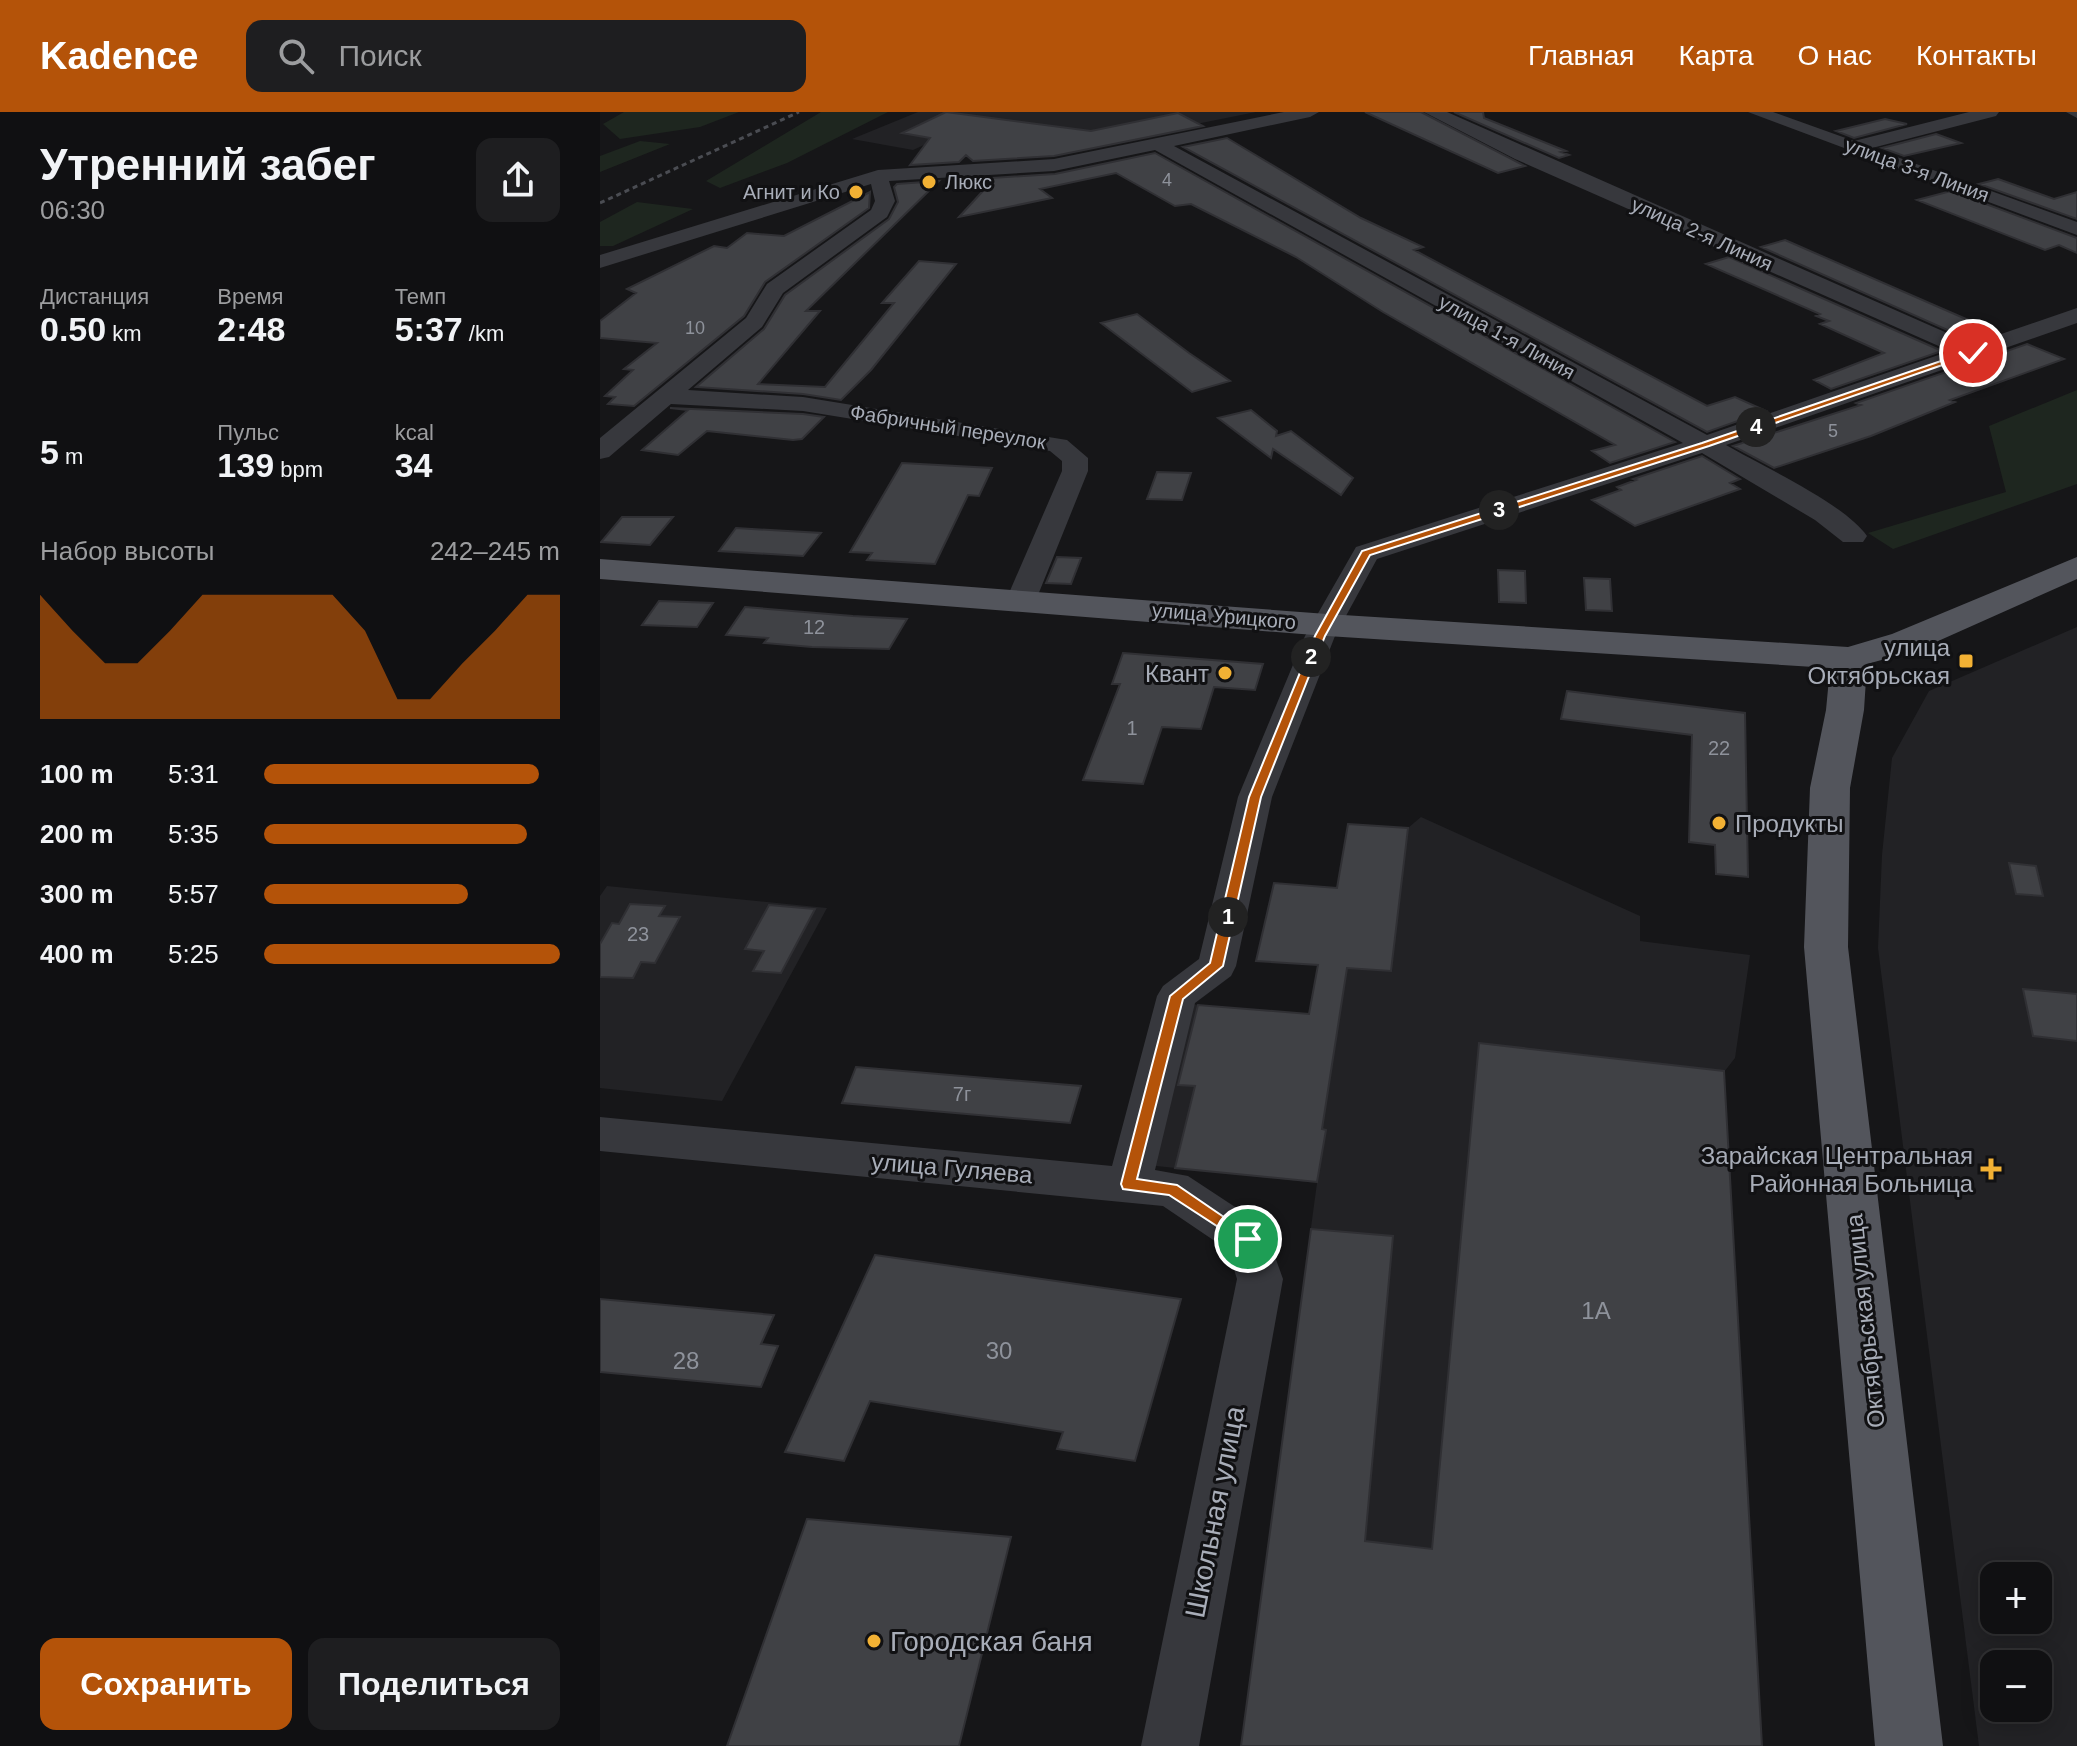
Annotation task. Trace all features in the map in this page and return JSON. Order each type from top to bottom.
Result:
[{"type":"main road","name":"улица Урицкого","points":[[600,569],[1327,625],[1849,658],[1905,642],[2077,567]]},
{"type":"main road","name":"Октябрьская улица","points":[[1849,658],[1845,710],[1830,788],[1826,947],[1909,1746]]},
{"type":"street","points":[[600,262],[878,176],[1054,165],[1310,112]]},
{"type":"street","name":"улица 2-я Линия","points":[[1433,112],[1522,155],[1973,353]]},
{"type":"street","name":"улица 3-я Линия","points":[[1757,112],[2077,229]]},
{"type":"street","points":[[1854,147],[1990,112]]},
{"type":"street","name":"улица 1-я Линия","points":[[1158,144],[1705,444],[1825,514],[1853,536]]},
{"type":"street","points":[[600,451],[754,322],[775,289],[880,213],[885,201],[878,176]]},
{"type":"street","points":[[1129,1184],[1177,996],[1217,966],[1255,797],[1327,625],[1366,553],[1705,444],[2077,315]]},
{"type":"street","name":"Фабричный переулок","points":[[666,396],[803,404],[1058,445],[1075,458],[1075,471],[1021,600]]},
{"type":"street","name":"улица Гуляева","points":[[600,1134],[1172,1189],[1248,1239],[1260,1279]]},
{"type":"street","name":"Школьная улица","points":[[1170,1746],[1260,1279]]},
{"type":"shaded area","points":[[624,112],[739,112],[700,127],[620,139],[603,124]]},
{"type":"shaded area","points":[[821,112],[888,112],[787,163],[720,188],[706,181]]},
{"type":"shaded area","points":[[918,112],[1256,112],[1042,155],[935,140],[913,150],[852,139]]},
{"type":"shaded area","points":[[640,141],[670,144],[600,172],[600,156]]},
{"type":"shaded area","points":[[637,202],[693,209],[613,246],[600,246],[600,222]]},
{"type":"shaded area","points":[[2077,390],[2077,484],[1893,549],[1868,533],[2006,492],[1989,426]]},
{"type":"shaded area","name":"Зарайская Центральная Районная Больница","points":[[2077,627],[2077,1746],[1979,1746],[1878,948],[1882,855],[1892,758],[1929,691]]},
{"type":"shaded area","points":[[1421,817],[1640,916],[1640,941],[1750,955],[1735,1058],[1724,1072],[1762,1746],[1241,1746],[1317,1183],[1147,1165],[1189,1004],[1309,1014],[1325,966],[1391,970],[1408,828]]},
{"type":"shaded area","points":[[607,886],[827,908],[722,1101],[600,1088],[600,896]]},
{"type":"building","points":[[946,112],[1091,131],[1178,113],[1203,126],[1054,156],[973,161],[966,155],[959,162],[910,165],[930,138],[902,133]]},
{"type":"building","points":[[1365,112],[1421,112],[1525,166],[1498,173]]},
{"type":"building","points":[[1454,112],[1483,112],[1484,118],[1566,151],[1561,152],[1569,155],[1559,158]]},
{"type":"building","points":[[1885,119],[1907,124],[1854,138],[1836,131]]},
{"type":"building","points":[[1936,134],[1961,143],[1904,156],[1882,148]]},
{"type":"building","points":[[1227,138],[1361,218],[1423,247],[1414,250],[1707,406],[1735,397],[1766,411],[1707,432],[1183,147]]},
{"type":"building","points":[[1155,153],[1675,442],[1610,463],[1592,451],[1615,445],[1383,312],[1296,257],[1191,204],[1175,206],[1116,173],[1040,189],[1052,198],[959,217],[993,180],[991,178],[1055,174]]},
{"type":"building","points":[[1998,179],[2054,199],[2077,192],[2077,219],[1979,184]]},
{"type":"building","points":[[939,181],[806,311],[820,311],[758,384],[825,387],[894,303],[882,303],[919,261],[956,264],[871,370],[841,400],[803,394],[696,387],[764,329],[785,295],[889,219],[898,202],[894,187],[897,184]]},
{"type":"building","points":[[1951,191],[2077,238],[2077,253],[2059,245],[2045,250],[1917,200]]},
{"type":"building","points":[[870,192],[869,208],[765,282],[744,316],[634,406],[608,404],[615,397],[605,396],[633,370],[624,369],[657,343],[600,338],[600,321],[636,293],[627,289],[714,246],[727,248],[747,233],[784,236]]},
{"type":"building","points":[[1785,240],[1998,332],[1972,341],[1761,247]]},
{"type":"building","points":[[1729,257],[1942,351],[1831,389],[1814,380],[1884,353],[1820,324],[1829,321],[1816,316],[1820,314],[1706,264]]},
{"type":"building","points":[[1137,314],[1230,381],[1192,392],[1101,323]]},
{"type":"building","points":[[2027,344],[2064,359],[1950,400],[1955,402],[1871,436],[1774,468],[1733,446],[1861,405],[1856,403]]},
{"type":"building","points":[[670,408],[824,417],[802,439],[707,431],[678,455],[642,450],[688,410]]},
{"type":"building","points":[[1251,410],[1277,431],[1276,436],[1291,431],[1353,478],[1341,495],[1273,449],[1271,458],[1218,418]]},
{"type":"building","points":[[1702,456],[1740,479],[1730,483],[1740,489],[1635,526],[1592,500],[1621,490],[1617,487],[1636,480],[1633,479]]},
{"type":"building","points":[[902,463],[992,468],[979,496],[968,495],[935,564],[867,560],[872,553],[850,552]]},
{"type":"building","points":[[1157,472],[1191,473],[1182,500],[1147,499]]},
{"type":"building","points":[[622,517],[673,517],[650,545],[601,542]]},
{"type":"building","points":[[736,528],[821,533],[803,556],[719,551]]},
{"type":"building","points":[[1057,557],[1081,558],[1071,584],[1046,583]]},
{"type":"building","points":[[1498,570],[1525,571],[1526,603],[1499,602]]},
{"type":"building","points":[[1584,578],[1610,579],[1612,611],[1586,610]]},
{"type":"building","points":[[659,601],[713,603],[697,627],[642,625]]},
{"type":"building","points":[[745,607],[907,619],[889,649],[812,647],[764,643],[768,638],[726,635]]},
{"type":"building","points":[[1123,653],[1263,664],[1255,690],[1214,687],[1201,729],[1162,727],[1143,784],[1083,780],[1120,684],[1112,684]]},
{"type":"building","points":[[1567,691],[1745,713],[1748,877],[1716,874],[1715,845],[1689,842],[1692,735],[1561,719]]},
{"type":"building","points":[[1348,824],[1408,828],[1391,971],[1347,968],[1322,1129],[1326,1130],[1317,1182],[1175,1168],[1195,1086],[1178,1085],[1198,1005],[1309,1014],[1318,965],[1256,961],[1274,883],[1337,888]]},
{"type":"building","points":[[2009,863],[2036,866],[2043,896],[2016,894]]},
{"type":"building","points":[[630,904],[665,906],[659,916],[680,917],[655,963],[641,962],[633,978],[600,977],[600,944],[612,923],[619,924]]},
{"type":"building","points":[[769,905],[815,909],[781,973],[753,971],[764,951],[745,949]]},
{"type":"building","points":[[2023,989],[2077,994],[2077,1041],[2033,1036]]},
{"type":"building","points":[[1479,1043],[1724,1071],[1762,1746],[1241,1746],[1311,1229],[1393,1236],[1365,1541],[1432,1549]]},
{"type":"building","points":[[856,1067],[1081,1086],[1070,1123],[842,1103]]},
{"type":"building","points":[[875,1255],[1181,1299],[1135,1461],[1057,1449],[1063,1432],[870,1401],[844,1461],[785,1452]]},
{"type":"building","points":[[600,1299],[774,1315],[761,1344],[778,1346],[761,1387],[600,1372]]},
{"type":"building","name":"Городская баня","points":[[807,1519],[1011,1537],[959,1746],[727,1746]]},
{"type":"railway","points":[[600,203],[799,112]]},
{"type":"place","name":"Люкс","points":[[929,182]]},
{"type":"place","name":"Агнит и Ко","points":[[856,192]]},
{"type":"place","name":"улица Октябрьская","points":[[1966,661]]},
{"type":"place","name":"Квант","points":[[1225,673]]},
{"type":"place","name":"Продукты","points":[[1719,823]]},
{"type":"place","name":"Зарайская Центральная Районная Больница","points":[[1991,1169]]},
{"type":"place","name":"Городская баня","points":[[874,1641]]},
{"type":"route","points":[[1248,1239],[1172,1189],[1129,1184],[1177,996],[1217,966],[1255,797],[1320,636],[1366,553],[1705,444],[1973,353]]}]
